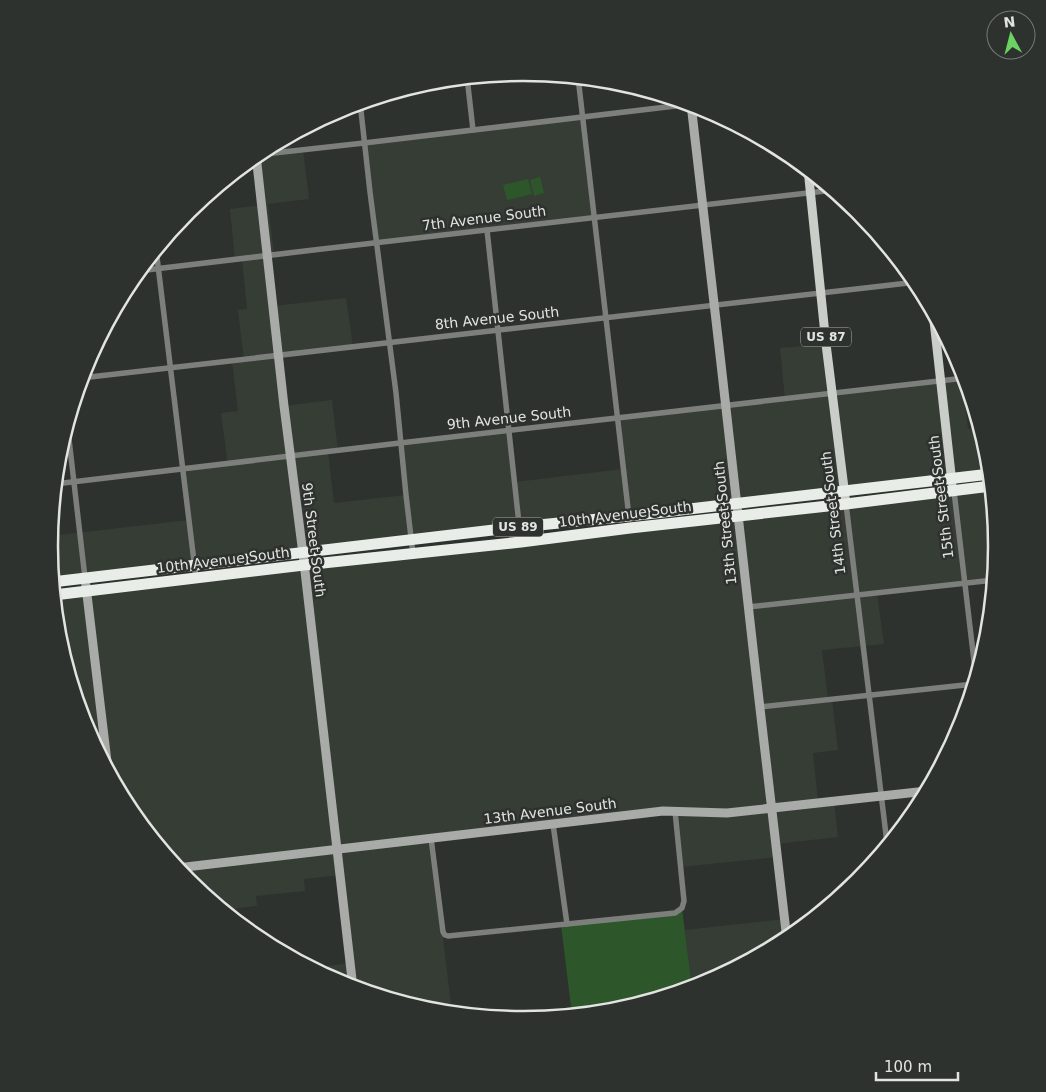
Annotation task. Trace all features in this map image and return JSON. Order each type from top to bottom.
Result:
[{"type":"highway","name":"10th Avenue South","points":[[60,594],[196,578],[412,540],[983,475]]},
{"type":"highway","name":"10th Avenue South","points":[[59,581],[195,566],[413,554],[985,487]]},
{"type":"main road","name":"14th Street South","points":[[809,179],[846,504]]},
{"type":"main road","name":"15th Street South","points":[[935,331],[954,491]]},
{"type":"street","points":[[468,83],[473,130]]},
{"type":"street","points":[[579,83],[630,528]]},
{"type":"street","points":[[274,153],[675,106]]},
{"type":"street","points":[[361,110],[396,393],[413,554]]},
{"type":"street","name":"13th Street South","points":[[692,112],[786,930]]},
{"type":"street","name":"9th Street South","points":[[257,164],[352,979]]},
{"type":"street","name":"7th Avenue South","points":[[149,270],[824,191]]},
{"type":"street","points":[[487,230],[521,542]]},
{"type":"street","points":[[157,259],[196,578]]},
{"type":"street","name":"8th Avenue South","points":[[89,377],[907,283]]},
{"type":"street","name":"9th Avenue South","points":[[61,483],[957,379]]},
{"type":"street","points":[[69,441],[106,751]]},
{"type":"street","name":"15th Street South","points":[[954,491],[974,662]]},
{"type":"street","name":"14th Street South","points":[[846,504],[880,796],[887,836]]},
{"type":"street","points":[[748,607],[988,581]]},
{"type":"street","points":[[760,707],[967,685]]},
{"type":"street","name":"13th Avenue South","points":[[186,867],[663,811],[727,813],[918,792]]},
{"type":"street","points":[[431,838],[443,932],[448,936],[675,913],[682,908],[684,901],[675,811]]},
{"type":"street","points":[[553,824],[567,924]]},
{"type":"shaded area","points":[[582,117],[594,217],[376,243],[364,143]]},
{"type":"shaded area","points":[[290,143],[291,151],[303,150],[309,199],[268,204],[274,254],[267,255],[273,306],[346,298],[353,347],[279,356],[284,406],[332,400],[338,451],[328,452],[334,503],[406,495],[400,443],[509,431],[515,482],[623,469],[617,419],[785,399],[780,348],[826,344],[833,394],[958,380],[964,396],[968,429],[974,429],[983,475],[59,581],[58,535],[189,520],[183,469],[228,464],[221,413],[238,411],[232,361],[244,360],[238,310],[247,309],[242,259],[235,259],[230,209],[261,205],[257,164]]},
{"type":"shaded area","points":[[985,487],[988,516],[988,581],[877,594],[884,644],[822,650],[828,700],[832,700],[838,750],[813,753],[818,802],[834,801],[838,837],[776,844],[778,857],[680,867],[675,811],[431,839],[451,1006],[403,996],[373,987],[324,966],[350,963],[340,875],[304,879],[305,891],[256,896],[257,906],[232,909],[216,896],[173,853],[136,805],[120,779],[93,724],[73,666],[66,637],[60,594]]},
{"type":"shaded area","points":[[785,919],[786,930],[782,933],[729,963],[691,980],[685,930]]},
{"type":"green space","points":[[540,177],[544,193],[534,196],[530,180]]},
{"type":"green space","points":[[528,179],[532,194],[507,200],[503,185]]},
{"type":"green space","points":[[682,908],[691,980],[643,996],[614,1003],[571,1009],[561,925],[675,913]]}]
